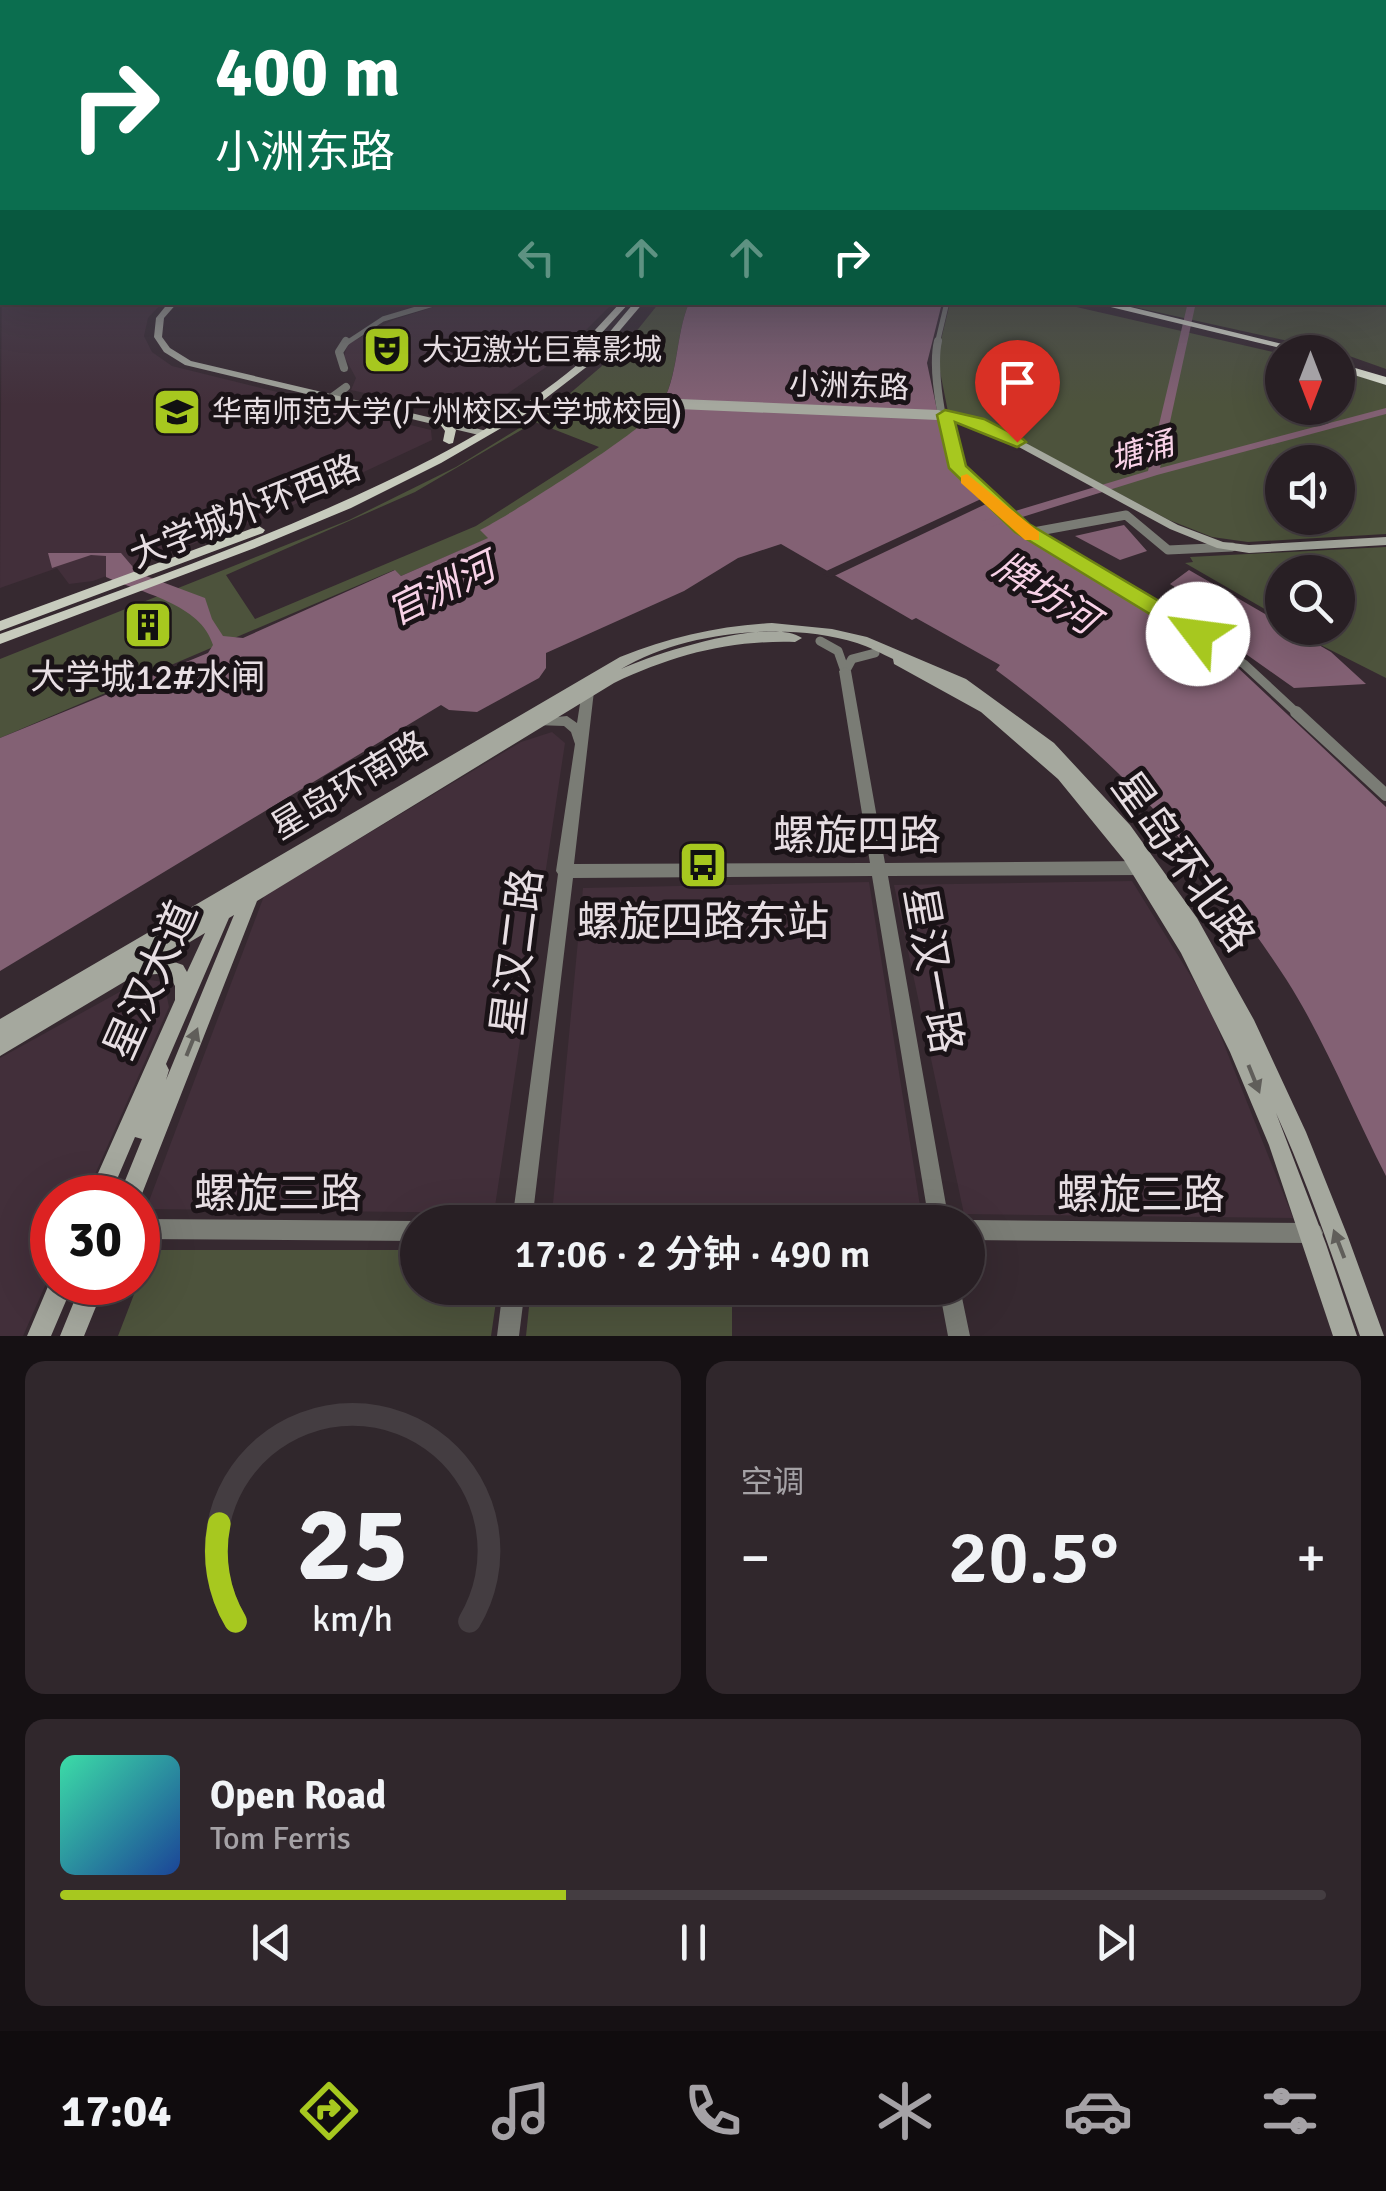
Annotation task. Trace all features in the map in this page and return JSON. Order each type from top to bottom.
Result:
[{"type":"highway","points":[[1087,305],[1265,347]]},
{"type":"highway","points":[[1108,305],[1265,342]]},
{"type":"highway","points":[[1355,368],[1386,378]]},
{"type":"main road","points":[[174,305],[162,316],[157,332],[164,348],[204,368],[479,430]]},
{"type":"main road","name":"大学城外环西路","points":[[0,639],[130,590],[162,572],[479,430],[565,366],[623,305]]},
{"type":"main road","name":"大学城外环西路","points":[[0,626],[335,509],[520,410],[557,386],[603,346],[637,305]]},
{"type":"main road","points":[[557,386],[560,396],[578,402]]},
{"type":"main road","points":[[333,396],[479,430]]},
{"type":"main road","name":"小洲东路","points":[[520,410],[578,402],[942,415],[983,424],[1183,531],[1232,547],[1386,541]]},
{"type":"main road","points":[[445,424],[452,430],[448,441]]},
{"type":"main road","name":"星岛环北路","points":[[741,633],[820,640],[875,653],[958,690],[1020,736],[1144,869],[1231,1025],[1313,1233],[1345,1336]]},
{"type":"main road","name":"星岛环北路","points":[[741,633],[843,635],[908,654],[965,682],[1051,751],[1209,954],[1258,1046],[1372,1336]]},
{"type":"main road","name":"星岛环南路","points":[[0,1030],[588,691],[664,654],[741,633]]},
{"type":"main road","name":"星岛环南路","points":[[0,1046],[601,672],[666,644],[741,633]]},
{"type":"main road","name":"星汉大道","points":[[138,1175],[245,892]]},
{"type":"main road","name":"星汉大道","points":[[108,1175],[223,910]]},
{"type":"main road","points":[[127,968],[157,965],[176,971],[184,985],[182,1002]]},
{"type":"main road","points":[[158,1126],[152,1131],[142,1128],[156,1088],[164,1045]]},
{"type":"main road","points":[[39,1336],[52,1305]]},
{"type":"main road","points":[[72,1336],[85,1305]]},
{"type":"street","points":[[333,396],[347,386],[339,350],[352,336],[432,305]]},
{"type":"street","points":[[946,305],[933,356],[942,415],[958,468],[1028,533],[1244,664],[1386,795]]},
{"type":"street","points":[[1028,533],[1126,515],[1168,550],[1232,547]]},
{"type":"street","name":"星汉一路","points":[[820,640],[838,651],[845,671],[936,1205]]},
{"type":"street","points":[[845,671],[852,660],[875,653]]},
{"type":"street","name":"星汉二路","points":[[524,1205],[588,691]]},
{"type":"street","points":[[531,724],[548,719],[567,721],[577,730],[579,743]]},
{"type":"street","name":"螺旋四路","points":[[564,871],[1144,869]]},
{"type":"street","name":"螺旋三路","points":[[160,1230],[400,1230]]},
{"type":"street","name":"螺旋三路","points":[[985,1230],[1313,1233]]},
{"type":"street","points":[[508,1336],[512,1305]]},
{"type":"street","points":[[953,1305],[959,1336]]},
{"type":"shaded area","name":"华南师范大学(广州校区大学城校园)","points":[[2,305],[160,305],[148,318],[144,336],[152,352],[172,366],[431,430],[432,440],[274,514],[93,581],[69,584],[57,568],[0,588]]},
{"type":"shaded area","points":[[440,305],[611,305],[555,361],[478,414],[463,415],[351,390],[356,378],[344,356],[348,344],[393,320]]},
{"type":"shaded area","points":[[552,732],[565,743],[495,1205],[400,1205],[400,1212],[160,1209],[159,1175],[264,896],[521,742]]},
{"type":"shaded area","points":[[1132,881],[1208,1004],[1293,1218],[985,1214],[985,1205],[962,1205],[894,885]]},
{"type":"shaded area","points":[[869,882],[920,1205],[553,1205],[583,888]]},
{"type":"shaded area","points":[[143,979],[164,982],[169,1007],[95,1175],[30,1175],[30,1305],[37,1305],[23,1336],[0,1336],[0,1058]]},
{"type":"green space","points":[[657,305],[688,305],[671,382],[660,407],[605,453],[481,530],[489,538],[401,576],[394,570],[0,738],[0,659],[349,520],[456,467],[547,411],[654,406],[653,399],[568,395],[623,348]],"holes":[[[535,422],[599,447],[476,526],[255,619],[226,575],[415,492]]]},
{"type":"green space","points":[[950,305],[1068,305],[1265,350],[1265,425],[1355,425],[1355,375],[1386,385],[1386,534],[1248,542],[1212,537],[1169,520],[989,424],[948,412],[937,356]]},
{"type":"green space","points":[[1125,305],[1386,305],[1386,369],[1355,358],[1355,335],[1265,336]]},
{"type":"green space","points":[[1386,547],[1386,678],[1321,645],[1355,645],[1355,555],[1265,555],[1265,609],[1185,563],[1193,562],[1190,557]]},
{"type":"green space","points":[[160,1250],[400,1250],[400,1305],[496,1305],[491,1336],[118,1336],[130,1305],[160,1305]]},
{"type":"green space","points":[[529,1305],[732,1305],[732,1336],[526,1336]]},
{"type":"water","points":[[688,305],[942,305],[927,363],[947,457],[958,477],[1004,519],[1019,518],[1006,524],[1029,541],[1236,666],[1386,807],[1386,1176],[1326,1051],[1286,979],[1224,891],[1155,811],[1080,738],[996,670],[1000,665],[916,618],[912,620],[781,544],[738,558],[684,591],[546,653],[546,668],[539,678],[477,712],[449,710],[441,705],[0,971],[0,738],[208,653],[213,645],[196,619],[183,610],[106,577],[106,556],[91,555],[52,568],[48,553],[121,553],[138,573],[205,598],[223,636],[243,638],[395,570],[401,576],[488,538],[480,530],[605,452],[660,407],[674,370]]},
{"type":"water","points":[[1124,525],[1147,551],[1120,560],[1075,536]]},
{"type":"water","points":[[1189,570],[1265,614],[1265,645],[1319,645],[1366,684],[1294,688],[1198,620],[1211,610],[1170,584]]},
{"type":"pier","points":[[981,499],[988,503],[830,578],[822,573]]},
{"type":"waterway","points":[[1153,473],[1191,305]]},
{"type":"waterway","name":"塘涌","points":[[1153,473],[1386,411]]},
{"type":"waterway","name":"塘涌","points":[[986,524],[1153,473]]},
{"type":"slow traffic","points":[[967,480],[1032,536]]},
{"type":"place","name":"大迈激光巨幕影城","points":[[387,350]]},
{"type":"place","name":"华南师范大学(广州校区大学城校园)","points":[[177,412]]},
{"type":"place","name":"大学城12#水闸","points":[[148,625]]},
{"type":"place","name":"螺旋四路东站","points":[[703,865]]},
{"type":"route","points":[[1017,442],[978,422],[945,415],[958,468],[1022,528],[1198,634]]},
{"type":"water label","name":"官洲河","points":[[441,589]]},
{"type":"water label","name":"牌坊河","points":[[1046,593]]}]
